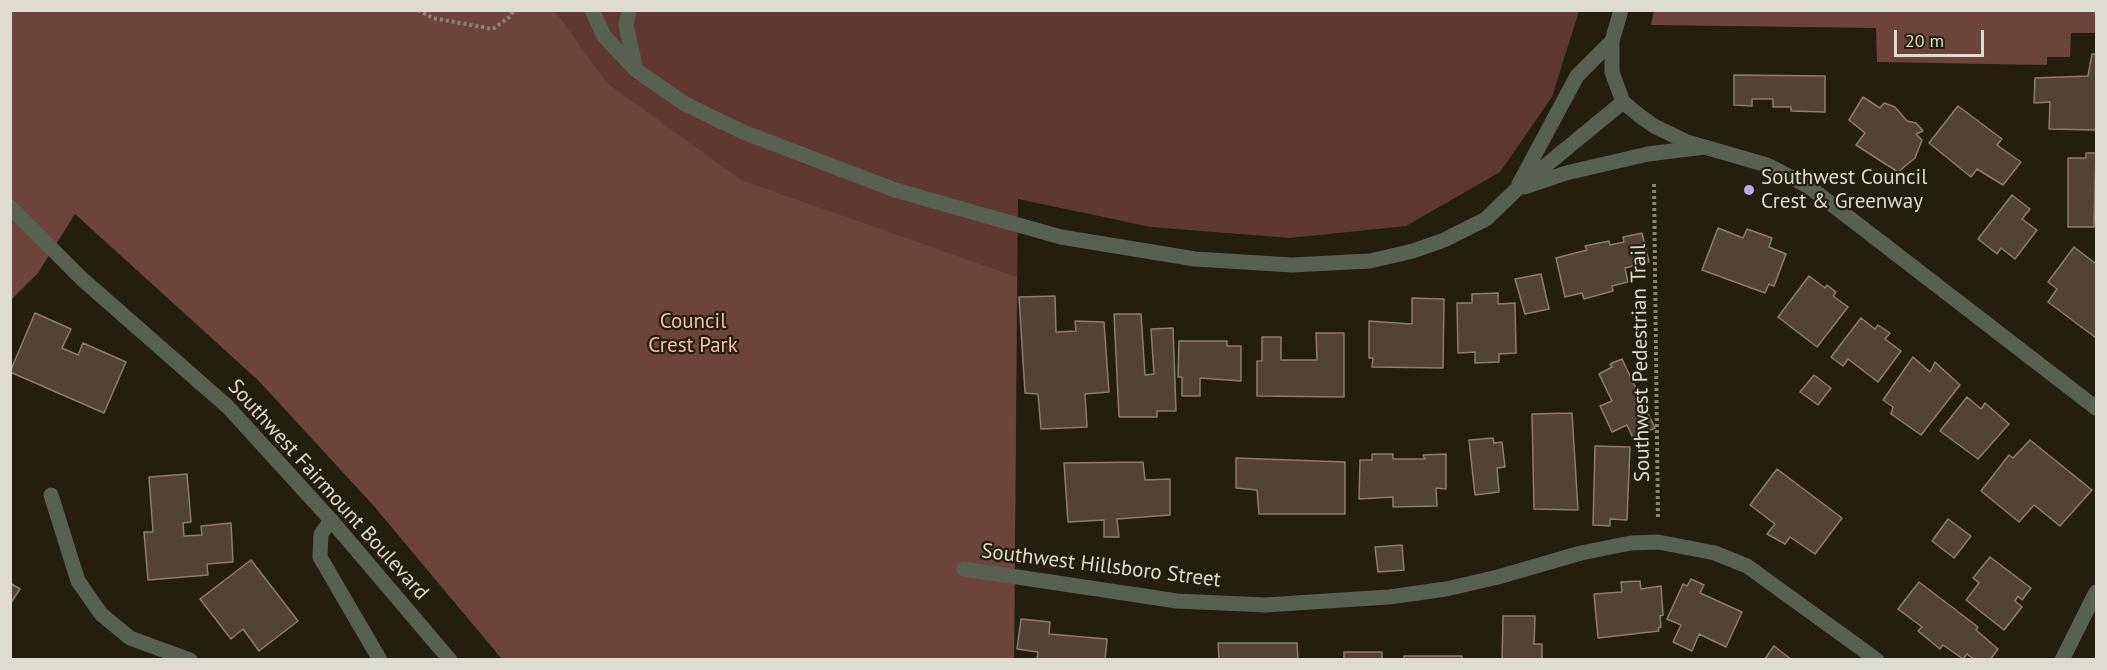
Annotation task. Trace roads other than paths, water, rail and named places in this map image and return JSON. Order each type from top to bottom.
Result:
[{"type":"street","points":[[592,10],[604,36],[636,70],[686,104],[743,132],[895,190],[1061,237],[1195,259],[1292,265],[1370,261],[1413,251],[1455,235],[1486,219],[1516,190],[1623,102]]},
{"type":"street","points":[[629,10],[626,25],[636,70]]},
{"type":"street","points":[[1621,10],[1612,41],[1612,72],[1623,102],[1654,126],[1705,147],[1767,165],[1808,186],[2097,408]]},
{"type":"street","points":[[1516,190],[1577,76],[1612,41]]},
{"type":"street","points":[[1516,190],[1566,173],[1648,154],[1705,147]]},
{"type":"street","name":"Southwest Fairmount Boulevard","points":[[10,207],[81,278],[228,407],[331,520],[450,660]]},
{"type":"street","points":[[51,495],[78,581],[101,614],[130,638],[190,660]]},
{"type":"street","points":[[331,520],[321,534],[320,557],[380,660]]},
{"type":"street","name":"Southwest Hillsboro Street","points":[[964,569],[1178,601],[1265,605],[1389,597],[1446,589],[1498,577],[1581,553],[1631,543],[1658,542],[1715,553],[1747,566],[1877,660]]},
{"type":"street","points":[[2062,660],[2097,592]]},
{"type":"place","name":"Southwest Council Crest & Greenway","points":[[1749,190]]},
{"type":"park label","name":"Council Crest Park","points":[[693,334]]}]
